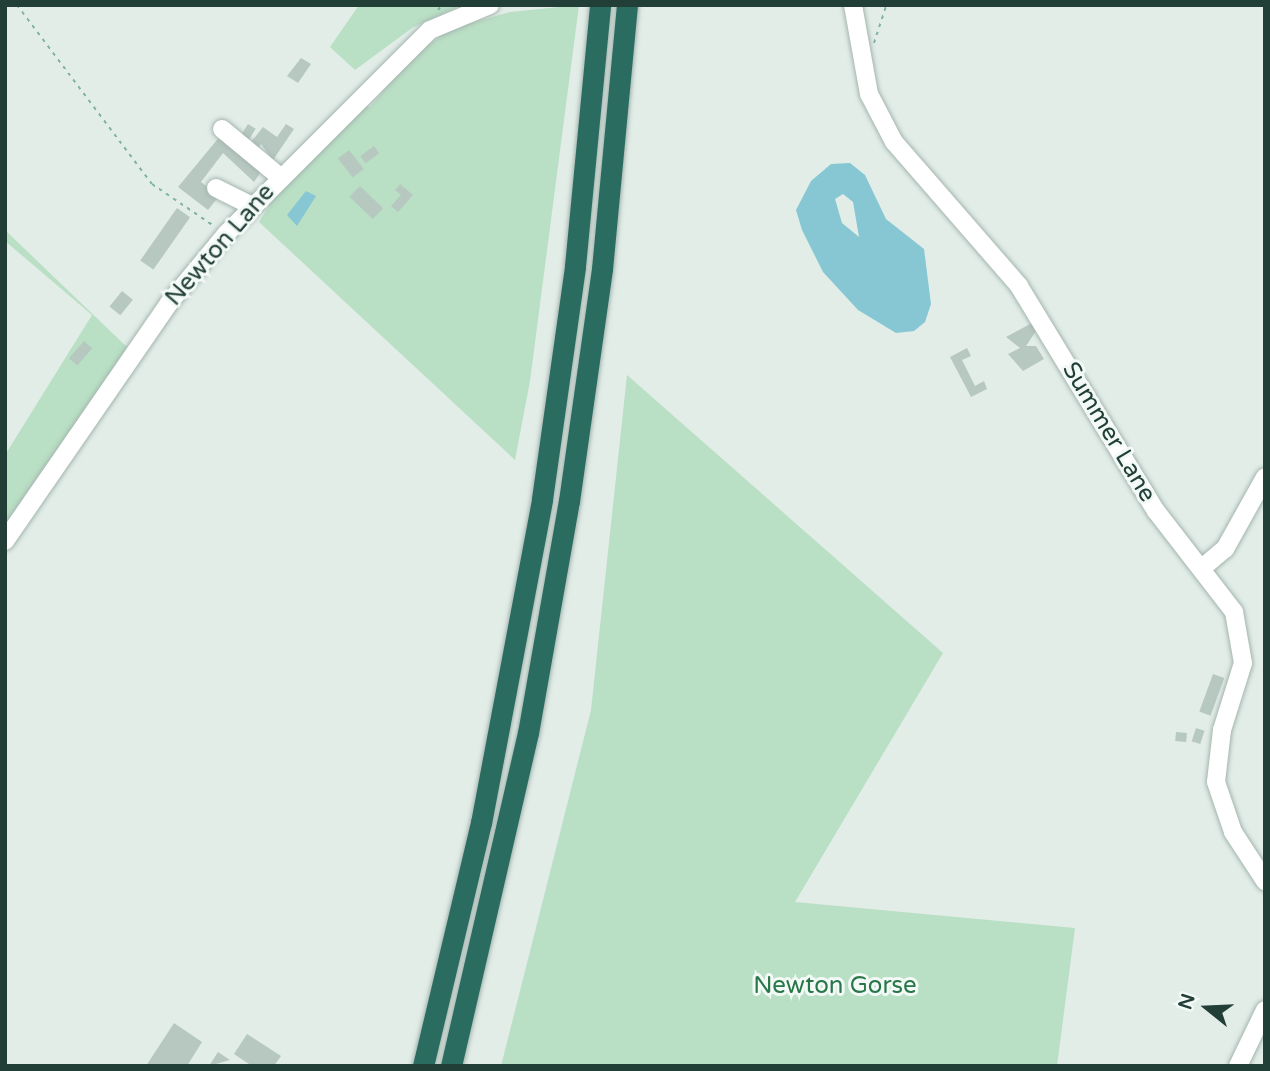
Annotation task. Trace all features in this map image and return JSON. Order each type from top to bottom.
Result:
[{"type":"highway","points":[[423,1066],[487,796],[542,499],[575,266],[600,5]]},
{"type":"highway","points":[[451,1066],[528,733],[569,501],[602,269],[627,5]]},
{"type":"street","name":"Newton Lane","points":[[5,541],[169,303],[226,234],[280,177],[430,30],[490,5]]},
{"type":"street","name":"Summer Lane","points":[[853,5],[861,65],[894,142],[1019,286],[1156,511],[1234,612],[1244,648],[1217,753],[1219,797],[1265,881]]},
{"type":"street","points":[[222,129],[280,177]]},
{"type":"street","points":[[216,188],[240,188],[253,206]]},
{"type":"street","points":[[1202,568],[1225,549],[1265,477]]},
{"type":"street","points":[[1238,1066],[1265,1010]]},
{"type":"path","points":[[17,5],[152,184],[226,234]]},
{"type":"path","points":[[861,65],[886,5]]},
{"type":"green space","points":[[359,5],[462,5],[412,28],[355,70],[330,47]]},
{"type":"green space","points":[[579,5],[530,381],[515,460],[259,222],[281,187],[360,106],[370,107],[411,58],[450,29],[510,12]]},
{"type":"green space","points":[[5,230],[129,349],[5,524],[5,455],[92,315],[5,241]]},
{"type":"green space","name":"Newton Gorse","points":[[627,375],[943,653],[795,902],[1075,928],[1057,1066],[501,1066],[591,710]]},
{"type":"water","points":[[850,163],[865,175],[886,219],[924,249],[931,304],[925,322],[914,331],[896,333],[858,310],[823,272],[802,230],[796,210],[811,181],[831,164]],"holes":[[[843,194],[853,202],[859,237],[842,223],[835,199]]]},
{"type":"water","points":[[306,191],[316,196],[297,226],[287,215]]},
{"type":"building","points":[[301,58],[311,64],[298,83],[287,76]]},
{"type":"building","points":[[248,124],[256,129],[248,141],[240,137]]},
{"type":"building","points":[[286,124],[294,129],[273,160],[261,144],[256,152],[248,146],[263,127],[277,137]]},
{"type":"building","points":[[221,135],[261,172],[254,182],[223,153],[201,182],[219,196],[208,210],[178,187]]},
{"type":"building","points":[[374,146],[379,153],[366,163],[360,156]]},
{"type":"building","points":[[349,150],[364,169],[353,178],[338,159]]},
{"type":"building","points":[[400,184],[413,195],[398,212],[391,206],[401,195],[395,190]]},
{"type":"building","points":[[360,186],[383,208],[373,219],[350,197]]},
{"type":"building","points":[[177,208],[190,217],[153,270],[140,260]]},
{"type":"building","points":[[122,291],[133,300],[120,315],[109,307]]},
{"type":"building","points":[[1032,323],[1036,331],[1026,346],[1036,346],[1044,359],[1023,371],[1008,354],[1020,348],[1006,337]]},
{"type":"building","points":[[84,341],[92,348],[77,366],[69,358]]},
{"type":"building","points":[[967,348],[971,356],[962,360],[975,386],[984,381],[987,389],[971,397],[950,357]]},
{"type":"building","points":[[1213,674],[1224,678],[1211,716],[1199,712]]},
{"type":"building","points":[[1196,728],[1205,731],[1200,744],[1192,741]]},
{"type":"building","points":[[1176,732],[1187,733],[1186,742],[1175,741]]},
{"type":"building","points":[[174,1023],[202,1042],[187,1066],[146,1066]]},
{"type":"building","points":[[247,1034],[281,1056],[274,1066],[252,1066],[234,1054]]},
{"type":"building","points":[[218,1052],[230,1060],[209,1066]]}]
